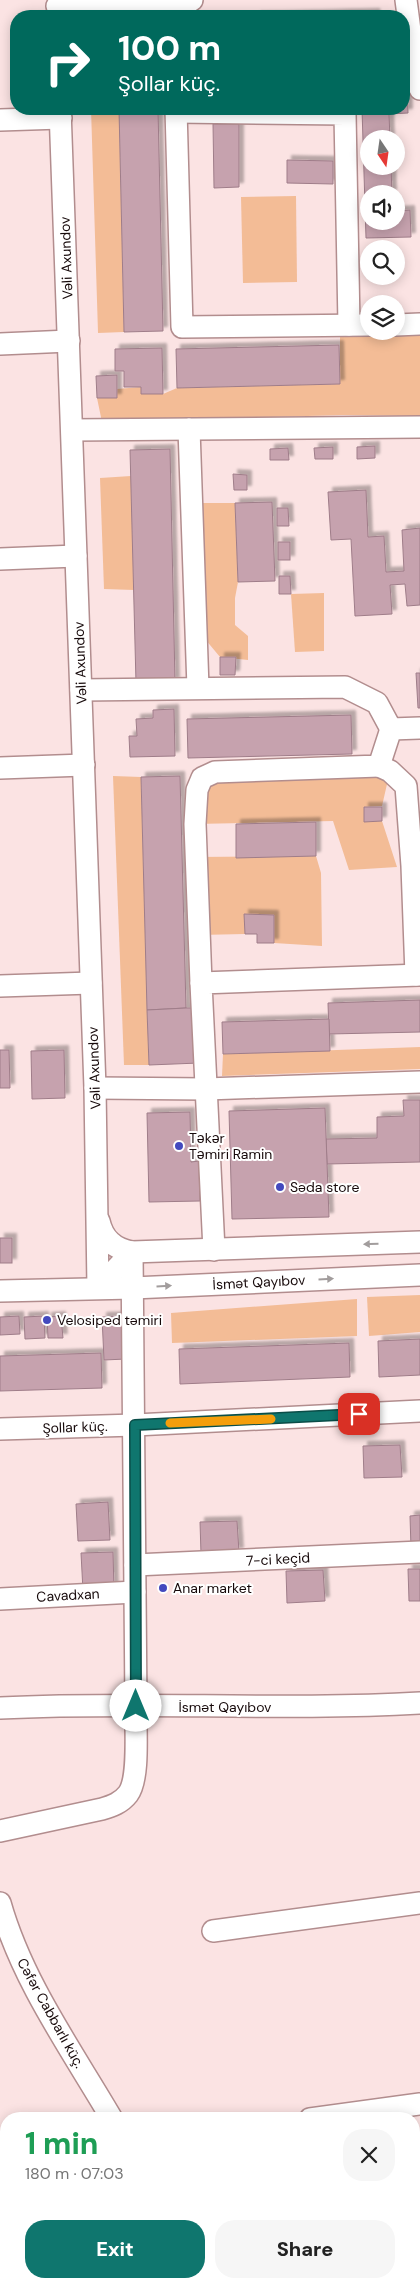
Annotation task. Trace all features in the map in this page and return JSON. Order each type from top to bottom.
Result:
[{"type":"street","points":[[57,7],[120,1],[192,0]]},
{"type":"street","points":[[410,27],[418,80]]},
{"type":"street","points":[[0,120],[43,115]]},
{"type":"street","name":"Vəli Axundov","points":[[60,115],[95,1088],[98,1288]]},
{"type":"street","points":[[176,115],[182,327],[359,325],[345,115]]},
{"type":"street","points":[[405,325],[420,324]]},
{"type":"street","points":[[0,344],[69,341]]},
{"type":"street","points":[[72,430],[420,427]]},
{"type":"street","points":[[189,429],[198,688]]},
{"type":"street","points":[[0,559],[76,556]]},
{"type":"street","points":[[81,690],[345,687],[376,703],[391,729],[379,766]]},
{"type":"street","points":[[391,729],[420,728]]},
{"type":"street","points":[[0,768],[84,765]]},
{"type":"street","points":[[202,983],[418,975],[406,786],[390,771],[379,766],[215,772],[202,778],[198,790],[195,824],[206,1089],[214,1250]]},
{"type":"street","points":[[0,986],[91,983]]},
{"type":"street","points":[[95,1088],[206,1089],[420,1082]]},
{"type":"street","points":[[98,1217],[101,1229],[110,1242],[121,1250],[132,1252],[420,1242]]},
{"type":"street","points":[[0,1831],[102,1810],[118,1804],[129,1793],[134,1777],[136,1565],[132,1252]]},
{"type":"street","points":[[0,1291],[98,1288],[132,1252]]},
{"type":"street","name":"İsmət Qayıbov","points":[[98,1288],[420,1275]]},
{"type":"street","name":"Şollar küç.","points":[[0,1429],[135,1425],[420,1411]]},
{"type":"street","name":"7-ci keçid","points":[[136,1565],[420,1552]]},
{"type":"street","name":"Cavadxan","points":[[0,1599],[136,1592]]},
{"type":"street","name":"İsmət Qayıbov","points":[[0,1708],[64,1705],[353,1706],[420,1703]]},
{"type":"street","name":"Cəfər Cabbarlı küç.","points":[[0,1903],[17,1952],[36,1990],[108,2112]]},
{"type":"street","points":[[213,1931],[420,1903]]},
{"type":"street","points":[[361,2112],[420,2104]]},
{"type":"shaded area","points":[[91,115],[119,115],[124,332],[98,333]]},
{"type":"shaded area","points":[[296,196],[297,282],[243,283],[241,197]]},
{"type":"shaded area","points":[[405,334],[420,334],[420,416],[343,415],[102,422],[97,398],[117,398],[117,389],[141,387],[142,394],[163,394],[177,388],[340,384],[340,336],[360,336],[360,340],[405,340]]},
{"type":"shaded area","points":[[131,476],[134,590],[104,589],[100,478]]},
{"type":"shaded area","points":[[191,503],[235,503],[238,582],[235,598],[235,625],[248,636],[248,660],[220,657],[195,627]]},
{"type":"shaded area","points":[[324,593],[324,651],[295,652],[291,594]]},
{"type":"shaded area","points":[[390,771],[382,806],[364,807],[364,821],[382,821],[397,867],[349,870],[333,821],[195,824],[202,778]]},
{"type":"shaded area","points":[[113,776],[141,777],[149,1065],[124,1065]]},
{"type":"shaded area","points":[[316,856],[321,873],[322,946],[274,943],[274,915],[245,915],[245,934],[199,935],[195,857]]},
{"type":"shaded area","points":[[420,1047],[420,1069],[222,1076],[223,1054]]},
{"type":"shaded area","points":[[420,1295],[420,1332],[369,1336],[367,1297]]},
{"type":"shaded area","points":[[357,1299],[357,1336],[172,1343],[171,1313]]},
{"type":"building","points":[[119,115],[158,115],[163,331],[124,332]]},
{"type":"building","points":[[362,115],[389,115],[390,130],[363,130]]},
{"type":"building","points":[[213,124],[239,124],[239,187],[214,188]]},
{"type":"building","points":[[287,160],[333,161],[333,184],[287,183]]},
{"type":"building","points":[[364,175],[391,175],[392,185],[364,185]]},
{"type":"building","points":[[405,210],[410,210],[411,237],[366,238],[366,230],[405,230]]},
{"type":"building","points":[[339,345],[340,384],[177,388],[176,349]]},
{"type":"building","points":[[162,348],[163,394],[141,394],[141,387],[124,387],[124,371],[115,371],[115,349]]},
{"type":"building","points":[[117,375],[117,398],[97,398],[96,376]]},
{"type":"building","points":[[375,446],[375,458],[357,459],[357,447]]},
{"type":"building","points":[[333,447],[333,459],[315,459],[314,448]]},
{"type":"building","points":[[288,448],[289,460],[270,460],[270,449]]},
{"type":"building","points":[[170,449],[175,682],[136,683],[130,450]]},
{"type":"building","points":[[233,474],[247,475],[247,490],[234,490]]},
{"type":"building","points":[[366,490],[368,537],[384,536],[386,572],[404,571],[402,530],[420,528],[420,605],[407,606],[405,584],[390,585],[392,614],[355,616],[351,539],[331,540],[328,492]]},
{"type":"building","points":[[272,502],[275,581],[238,582],[235,503]]},
{"type":"building","points":[[277,508],[288,508],[289,526],[277,526]]},
{"type":"building","points":[[278,542],[290,542],[290,560],[278,560]]},
{"type":"building","points":[[279,576],[290,576],[291,594],[279,594]]},
{"type":"building","points":[[220,657],[236,657],[235,675],[220,675]]},
{"type":"building","points":[[416,673],[420,673],[420,708],[418,708]]},
{"type":"building","points":[[174,709],[175,756],[130,757],[129,736],[137,736],[136,719],[153,718],[153,710]]},
{"type":"building","points":[[351,715],[352,754],[188,758],[187,719]]},
{"type":"building","points":[[180,776],[186,1008],[147,1010],[141,777]]},
{"type":"building","points":[[364,807],[382,807],[382,821],[364,822]]},
{"type":"building","points":[[316,822],[316,856],[236,858],[236,824]]},
{"type":"building","points":[[244,914],[274,915],[274,943],[257,943],[257,934],[245,934]]},
{"type":"building","points":[[420,1000],[420,1032],[329,1034],[328,1003]]},
{"type":"building","points":[[196,1008],[199,1063],[149,1065],[147,1010]]},
{"type":"building","points":[[329,1019],[330,1051],[223,1054],[222,1022]]},
{"type":"building","points":[[0,1050],[9,1050],[10,1088],[0,1088]]},
{"type":"building","points":[[64,1050],[65,1098],[32,1099],[31,1051]]},
{"type":"building","points":[[403,1100],[420,1100],[420,1162],[327,1164],[326,1139],[377,1138],[377,1117],[404,1116]]},
{"type":"building","points":[[325,1108],[329,1217],[232,1219],[229,1111]]},
{"type":"building","points":[[190,1112],[191,1162],[199,1161],[200,1201],[149,1202],[147,1113]]},
{"type":"building","points":[[0,1238],[12,1238],[12,1263],[0,1263]]},
{"type":"building","points":[[19,1316],[20,1334],[0,1335],[0,1317]]},
{"type":"building","points":[[44,1316],[45,1338],[25,1339],[24,1317]]},
{"type":"building","points":[[61,1316],[63,1338],[48,1338],[47,1317]]},
{"type":"building","points":[[124,1316],[126,1359],[104,1360],[102,1317]]},
{"type":"building","points":[[420,1339],[420,1375],[379,1377],[378,1341]]},
{"type":"building","points":[[349,1343],[350,1377],[180,1384],[179,1349]]},
{"type":"building","points":[[101,1353],[102,1388],[0,1391],[0,1356]]},
{"type":"building","points":[[400,1445],[402,1477],[364,1478],[363,1446]]},
{"type":"building","points":[[108,1502],[110,1540],[78,1541],[76,1504]]},
{"type":"building","points":[[420,1515],[420,1547],[411,1548],[410,1516]]},
{"type":"building","points":[[237,1521],[239,1552],[201,1554],[200,1522]]},
{"type":"building","points":[[113,1552],[114,1590],[83,1591],[81,1553]]},
{"type":"building","points":[[408,1569],[420,1569],[420,1601],[409,1601]]},
{"type":"building","points":[[323,1570],[325,1601],[287,1603],[286,1571]]},
{"type":"slow traffic","points":[[170,1423],[271,1419]]},
{"type":"place","name":"Tәkәr Tәmiri Ramin","points":[[179,1146]]},
{"type":"place","name":"Səda store","points":[[280,1187]]},
{"type":"place","name":"Velosiped təmiri","points":[[47,1320]]},
{"type":"place","name":"Anar market","points":[[163,1588]]},
{"type":"route","points":[[136,1706],[135,1425],[359,1414]]}]
